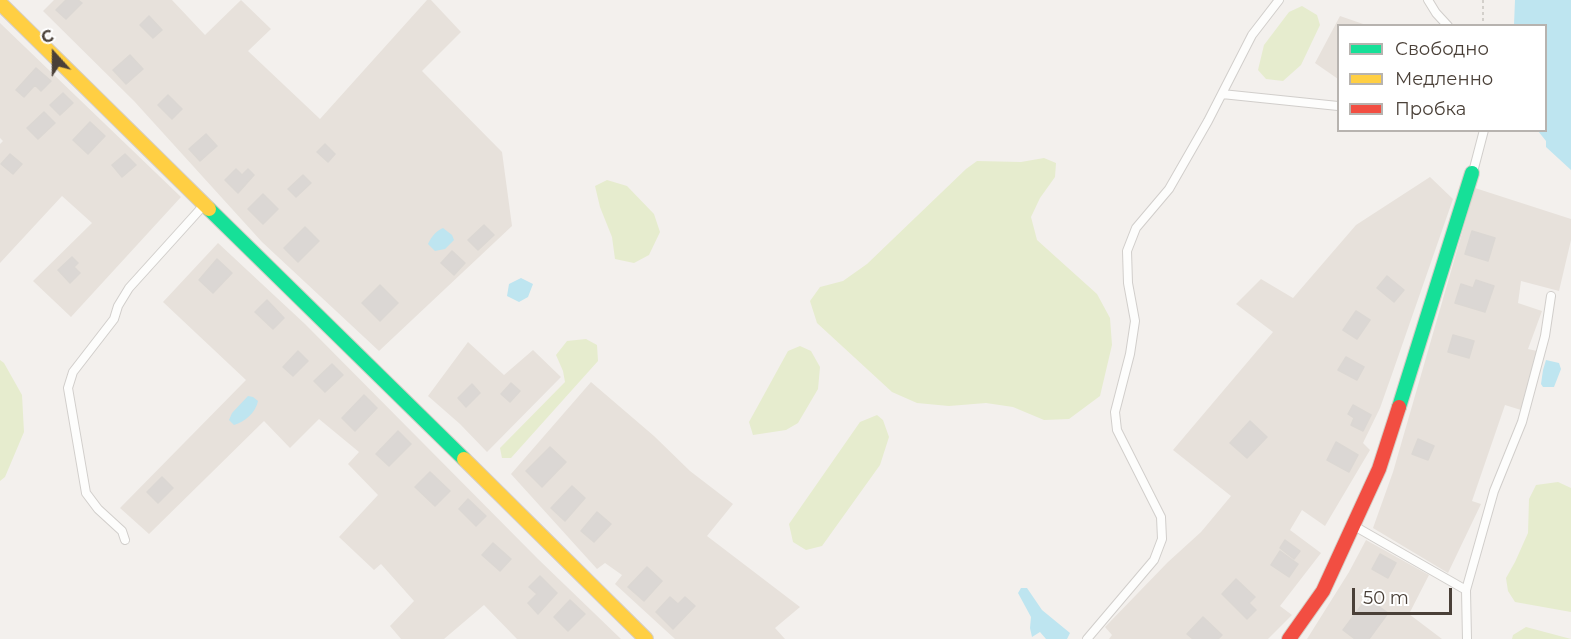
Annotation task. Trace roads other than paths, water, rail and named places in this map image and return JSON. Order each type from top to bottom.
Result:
[{"type":"street","points":[[0,3],[646,639]]},
{"type":"street","points":[[1289,639],[1323,591],[1379,469],[1472,173]]},
{"type":"lane","points":[[1087,639],[1154,560],[1162,539],[1161,517],[1117,430],[1115,412],[1130,354],[1135,321],[1128,284],[1127,251],[1136,228],[1169,189],[1208,121],[1252,35],[1279,0]]},
{"type":"lane","points":[[1428,0],[1446,24]]},
{"type":"lane","points":[[1222,94],[1337,106]]},
{"type":"lane","points":[[1472,173],[1483,132]]},
{"type":"lane","points":[[124,540],[122,531],[98,509],[86,493],[68,388],[73,372],[114,319],[118,306],[129,288],[205,204]]},
{"type":"lane","points":[[1467,639],[1466,590],[1494,490],[1522,422],[1545,336],[1551,296]]},
{"type":"lane","points":[[1353,525],[1466,590]]},
{"type":"water","points":[[1515,0],[1571,0],[1571,170],[1546,147],[1546,141],[1539,132],[1547,132],[1547,24],[1514,24]]},
{"type":"water","points":[[443,228],[452,235],[454,240],[445,249],[435,251],[428,244],[434,234]]},
{"type":"water","points":[[521,278],[533,284],[528,297],[519,302],[507,296],[509,284]]},
{"type":"water","points":[[1546,360],[1559,363],[1561,369],[1554,387],[1543,387],[1541,384]]},
{"type":"water","points":[[248,396],[258,401],[257,405],[249,416],[234,425],[229,420],[232,413]]},
{"type":"water","points":[[1021,588],[1027,588],[1042,610],[1070,633],[1067,639],[1046,639],[1040,632],[1032,637],[1031,617],[1018,593]]}]
